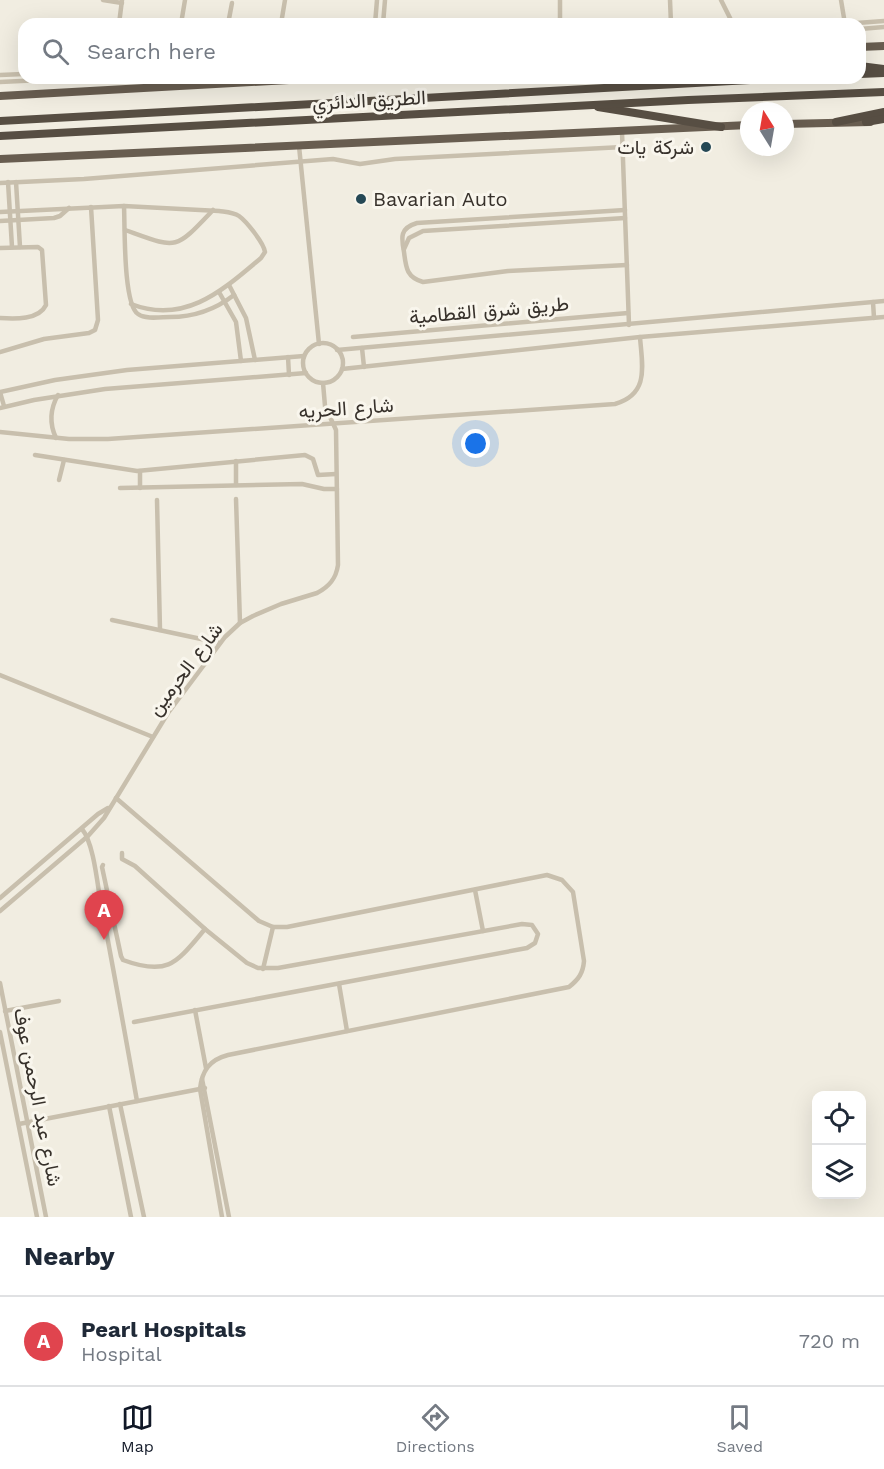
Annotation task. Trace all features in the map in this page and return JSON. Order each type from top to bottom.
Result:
[{"type":"highway","points":[[866,47],[884,46]]},
{"type":"highway","points":[[866,67],[884,71]]},
{"type":"highway","points":[[866,73],[884,71]]},
{"type":"highway","name":"الطريق الدائري","points":[[0,96],[215,84]]},
{"type":"highway","name":"الطريق الدائري","points":[[0,121],[679,84]]},
{"type":"highway","name":"الطريق الدائري","points":[[0,136],[589,104],[884,92]]},
{"type":"highway","points":[[589,104],[626,113],[721,127]]},
{"type":"highway","points":[[836,122],[884,112]]},
{"type":"highway","points":[[794,124],[884,121]]},
{"type":"highway","points":[[0,159],[740,126]]},
{"type":"street","points":[[103,0],[122,2],[120,18]]},
{"type":"street","points":[[182,18],[185,0]]},
{"type":"street","points":[[282,18],[285,0]]},
{"type":"street","points":[[376,18],[377,0]]},
{"type":"street","points":[[384,18],[385,0]]},
{"type":"street","points":[[560,0],[560,18]]},
{"type":"street","points":[[670,0],[671,18]]},
{"type":"street","points":[[721,0],[730,18]]},
{"type":"street","points":[[841,0],[843,18]]},
{"type":"street","points":[[229,18],[232,3]]},
{"type":"street","points":[[866,22],[884,21]]},
{"type":"street","points":[[866,28],[884,27]]},
{"type":"street","points":[[0,75],[18,74]]},
{"type":"street","points":[[0,82],[18,81]]},
{"type":"street","points":[[622,132],[629,326]]},
{"type":"street","points":[[299,146],[319,344]]},
{"type":"street","points":[[0,183],[337,159],[360,164],[395,159],[623,147]]},
{"type":"street","points":[[16,182],[20,247]]},
{"type":"street","points":[[8,183],[12,247]]},
{"type":"street","points":[[0,212],[124,206],[213,210],[237,215],[264,248],[263,256],[229,285],[194,305],[175,309],[149,309],[131,304]]},
{"type":"street","points":[[124,206],[128,293],[135,311],[144,317],[196,314],[226,302],[234,295]]},
{"type":"street","points":[[0,352],[44,339],[89,333],[95,330],[98,320],[91,207]]},
{"type":"street","points":[[0,221],[56,218],[69,208]]},
{"type":"street","points":[[125,230],[161,243],[174,243],[186,238],[213,210]]},
{"type":"street","points":[[625,210],[431,222],[414,224],[405,229],[401,236],[407,272],[423,282],[508,271],[627,264]]},
{"type":"street","points":[[576,213],[576,221]]},
{"type":"street","points":[[509,217],[509,225]]},
{"type":"street","points":[[404,252],[406,242],[412,236],[419,232],[432,230],[625,218]]},
{"type":"street","points":[[431,222],[432,230]]},
{"type":"street","points":[[0,248],[38,247],[42,250],[46,304],[42,311],[32,315],[16,319],[0,318]]},
{"type":"street","points":[[229,285],[248,326],[255,360]]},
{"type":"street","points":[[219,292],[238,329],[241,361]]},
{"type":"street","points":[[338,350],[342,359],[342,369],[334,379],[323,383],[313,381],[303,368],[304,356],[310,348],[319,344],[329,345],[338,350],[629,326],[884,301]]},
{"type":"street","points":[[873,302],[874,318]]},
{"type":"street","points":[[175,309],[175,317]]},
{"type":"street","name":"طريق شرق القطامية","points":[[353,337],[628,313]]},
{"type":"street","points":[[342,369],[640,337],[884,318]]},
{"type":"street","points":[[564,331],[566,345]]},
{"type":"street","name":"شارع الحريه","points":[[0,432],[56,438],[108,439],[620,402],[633,394],[640,383],[642,374],[640,337]]},
{"type":"street","points":[[362,348],[364,367]]},
{"type":"street","points":[[304,356],[103,373],[0,392],[2,407],[58,395],[129,386],[306,373]]},
{"type":"street","points":[[288,357],[289,375]]},
{"type":"street","name":"شارع الحرمين","points":[[0,910],[87,836],[104,818],[168,713],[220,643],[240,623],[281,604],[317,594],[334,579],[338,565],[336,430],[325,406],[323,383]]},
{"type":"street","points":[[56,438],[51,424],[51,414],[58,395]]},
{"type":"street","points":[[35,455],[140,471],[307,455],[314,461],[318,475],[336,474]]},
{"type":"street","points":[[59,480],[64,460]]},
{"type":"street","points":[[236,461],[236,485]]},
{"type":"street","points":[[140,471],[140,488]]},
{"type":"street","points":[[120,488],[302,484],[324,489],[337,489]]},
{"type":"street","points":[[237,499],[240,623]]},
{"type":"street","points":[[157,500],[160,630]]},
{"type":"street","points":[[112,620],[220,643]]},
{"type":"street","points":[[0,675],[153,737]]},
{"type":"street","points":[[116,798],[259,921],[273,927],[287,927],[547,875],[555,876],[568,885],[573,892],[584,961],[583,971],[578,981],[569,987],[228,1054],[212,1062],[202,1076],[202,1089],[222,1217]]},
{"type":"street","name":"شارع الحرمين","points":[[0,898],[108,808]]},
{"type":"street","points":[[82,829],[87,836],[105,921],[137,1101]]},
{"type":"street","points":[[75,836],[89,847]]},
{"type":"street","points":[[122,853],[122,859],[135,866],[205,930],[247,963],[263,969],[528,924],[536,929],[537,938],[535,943],[527,948],[134,1022]]},
{"type":"street","points":[[103,865],[121,958],[151,968],[167,965],[181,957],[205,930]]},
{"type":"street","points":[[475,890],[483,931]]},
{"type":"street","points":[[105,921],[113,919]]},
{"type":"street","points":[[263,969],[273,927]]},
{"type":"street","points":[[107,931],[115,930]]},
{"type":"street","points":[[339,984],[347,1031]]},
{"type":"street","name":"شارع عبد الرحمن عوف","points":[[0,986],[46,1217]]},
{"type":"street","points":[[6,1011],[59,1001]]},
{"type":"street","points":[[195,1010],[206,1068]]},
{"type":"street","name":"شارع عبد الرحمن عوف","points":[[0,1032],[37,1217]]},
{"type":"street","points":[[19,1124],[202,1089]]},
{"type":"street","points":[[202,1089],[229,1217]]},
{"type":"street","points":[[120,1104],[144,1217]]},
{"type":"street","points":[[109,1107],[131,1217]]},
{"type":"place","name":"شركة يات","points":[[706,147]]},
{"type":"place","name":"Bavarian Auto","points":[[361,199]]},
{"type":"place","name":"Pearl Hospitals","points":[[104,940]]}]
